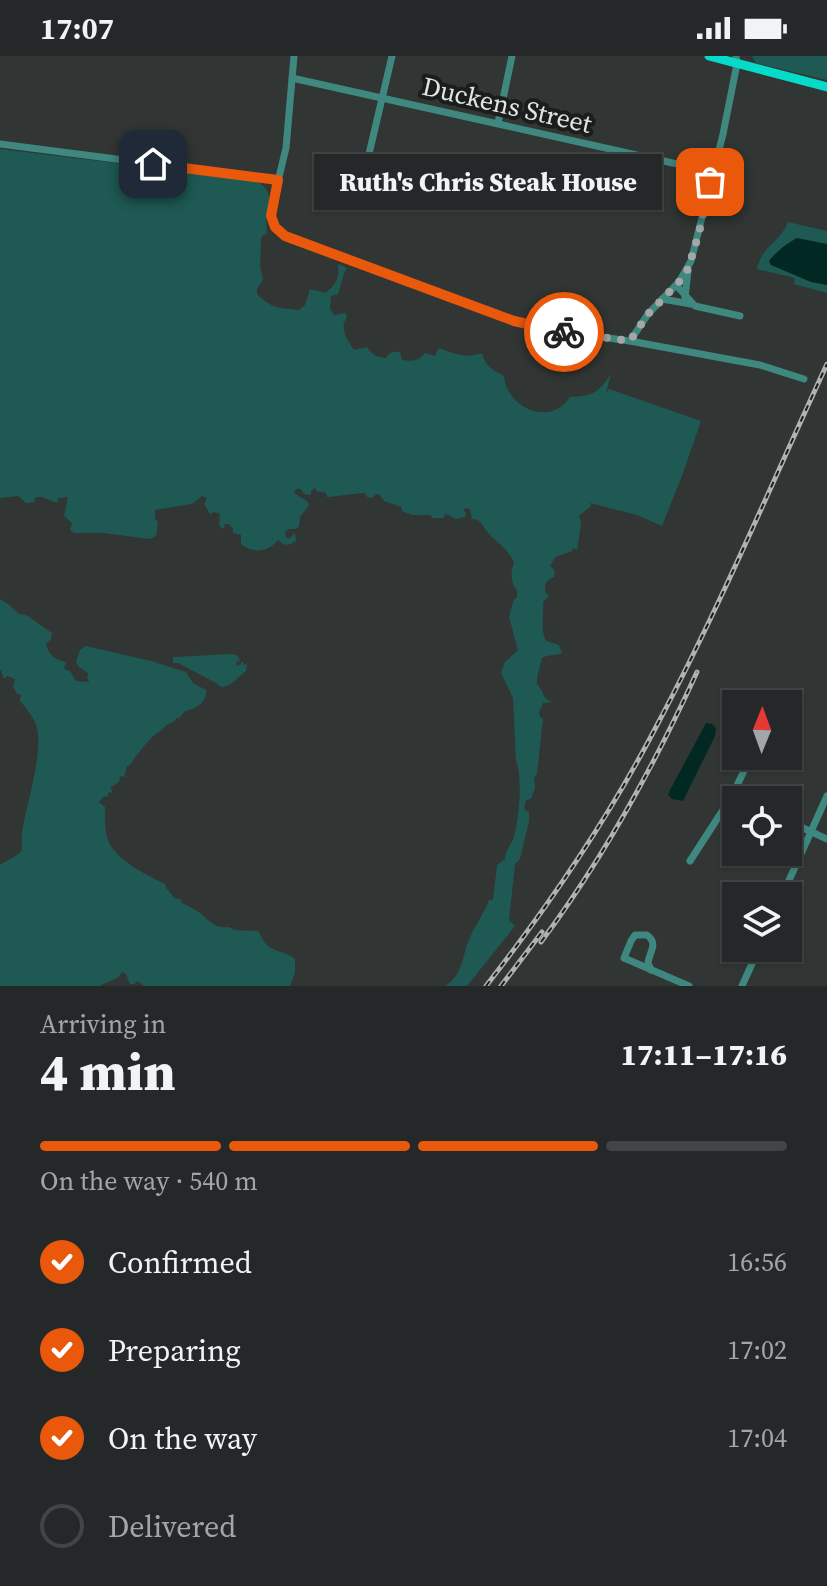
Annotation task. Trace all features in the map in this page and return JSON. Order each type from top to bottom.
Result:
[{"type":"main road","points":[[709,56],[738,59],[827,87]]},
{"type":"street","points":[[294,56],[286,148],[271,216],[275,227],[285,236],[514,321],[760,365],[804,379]]},
{"type":"street","points":[[365,171],[392,56]]},
{"type":"street","points":[[498,123],[512,56]]},
{"type":"street","points":[[685,297],[688,269],[723,134],[738,59]]},
{"type":"street","name":"Duckens Street","points":[[292,78],[713,172]]},
{"type":"street","points":[[0,144],[278,180]]},
{"type":"street","points":[[630,341],[648,314],[688,269]]},
{"type":"street","points":[[676,285],[691,304]]},
{"type":"street","points":[[662,299],[740,316]]},
{"type":"street","points":[[788,882],[827,796]]},
{"type":"street","points":[[690,861],[722,811]]},
{"type":"street","points":[[802,828],[827,839]]},
{"type":"street","points":[[651,970],[648,963],[653,941],[647,935],[635,935],[624,958],[651,970],[689,986]]},
{"type":"street","points":[[742,986],[753,962]]},
{"type":"shaded area","points":[[752,56],[827,56],[827,80],[756,63]]},
{"type":"shaded area","points":[[0,149],[252,180],[264,187],[269,200],[267,234],[261,238],[263,279],[257,294],[272,305],[299,310],[305,305],[310,289],[325,293],[332,287],[338,277],[338,264],[347,268],[338,294],[331,296],[330,309],[334,315],[346,313],[344,330],[354,350],[367,347],[375,355],[386,358],[392,352],[400,352],[402,360],[409,361],[425,353],[435,356],[439,348],[466,356],[482,353],[487,364],[504,376],[507,388],[521,405],[542,412],[562,406],[570,397],[594,392],[611,374],[606,393],[609,389],[701,421],[662,526],[637,515],[590,503],[591,506],[579,516],[581,524],[577,550],[573,548],[555,557],[550,566],[555,571],[554,577],[545,586],[549,596],[543,602],[543,632],[546,641],[559,645],[562,653],[542,658],[537,678],[545,697],[553,702],[543,703],[539,713],[543,719],[535,788],[531,799],[526,800],[524,809],[529,812],[529,821],[520,859],[515,864],[509,920],[515,926],[467,986],[445,986],[456,976],[471,935],[489,900],[493,900],[497,865],[505,859],[513,839],[519,809],[513,698],[501,673],[505,662],[518,650],[509,617],[517,598],[512,578],[512,559],[478,520],[472,519],[470,509],[465,508],[465,517],[456,519],[446,514],[443,518],[412,515],[376,494],[372,498],[365,493],[327,497],[326,493],[316,491],[316,487],[311,495],[296,489],[294,493],[309,505],[300,517],[299,526],[285,533],[289,539],[295,533],[296,541],[287,545],[278,540],[260,550],[241,544],[241,535],[233,533],[233,528],[228,524],[224,524],[222,529],[219,525],[220,514],[210,514],[204,504],[207,498],[202,496],[192,504],[155,510],[158,522],[156,536],[150,539],[74,533],[70,530],[72,523],[64,516],[68,497],[58,498],[57,503],[42,497],[26,503],[18,496],[0,498]]},
{"type":"shaded area","points":[[788,222],[827,231],[827,293],[794,284],[795,278],[757,269],[763,254]]},
{"type":"shaded area","points":[[797,238],[827,244],[827,285],[811,282],[771,265],[769,261],[775,254]]},
{"type":"shaded area","points":[[0,599],[52,633],[46,644],[49,651],[66,662],[64,669],[70,671],[76,681],[89,682],[89,674],[76,662],[80,650],[86,646],[186,672],[193,683],[206,690],[200,704],[185,711],[151,738],[127,766],[124,777],[120,776],[119,782],[111,787],[112,793],[109,792],[99,802],[105,807],[107,837],[122,858],[165,884],[174,898],[181,899],[182,903],[213,924],[234,930],[258,931],[268,946],[295,959],[295,973],[290,986],[144,986],[138,981],[130,984],[122,972],[119,977],[99,986],[0,986],[0,865],[21,852],[38,740],[34,720],[20,701],[21,694],[17,694],[13,686],[15,679],[7,676],[4,679],[0,670]]},
{"type":"shaded area","points":[[238,656],[240,662],[236,661],[237,666],[241,662],[247,664],[246,671],[225,687],[173,663],[173,657]]},
{"type":"shaded area","points":[[706,723],[716,728],[715,736],[683,801],[672,799],[669,792]]},
{"type":"railway","points":[[486,986],[577,860],[638,761],[701,638],[827,364]]},
{"type":"railway","points":[[541,942],[626,811],[697,672]]},
{"type":"railway","points":[[501,986],[542,932]]},
{"type":"way so far","points":[[564,332],[630,341],[648,314],[688,269],[710,182]]},
{"type":"place","name":"Ruth's Chris Steak House","points":[[710,182]]},
{"type":"route","points":[[153,164],[278,180],[271,216],[275,227],[285,236],[514,321],[564,332]]}]
